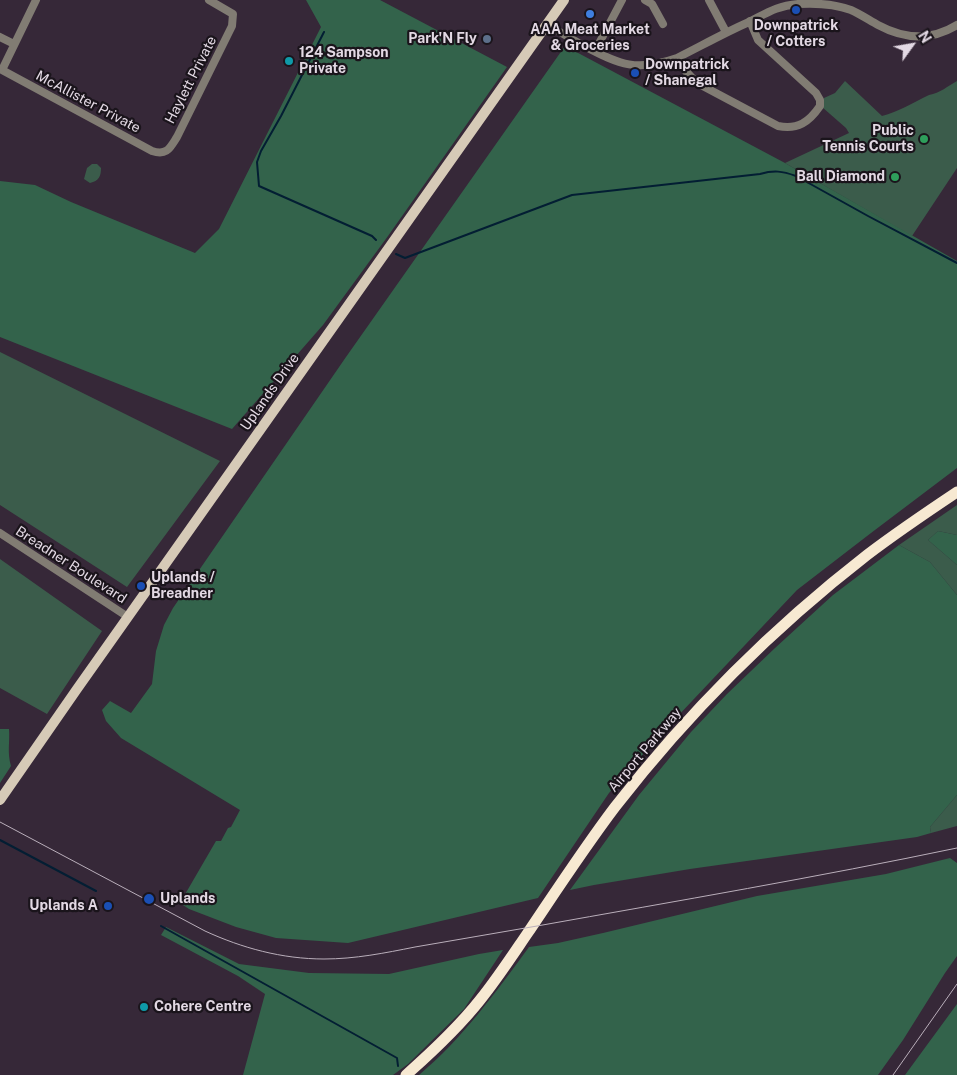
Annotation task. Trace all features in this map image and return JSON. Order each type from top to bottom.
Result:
[{"type":"highway","name":"Airport Parkway","points":[[406,1075],[442,1042],[479,1001],[610,815],[660,752],[712,694],[762,645],[815,598],[886,541],[957,492]]},
{"type":"main road","name":"Uplands Drive","points":[[0,800],[564,0]]},
{"type":"street","points":[[0,37],[14,44],[36,0]]},
{"type":"street","name":"Haylett Private","points":[[164,153],[169,149],[177,136],[232,26],[233,14],[209,0]]},
{"type":"street","points":[[595,51],[622,0]]},
{"type":"street","points":[[645,0],[652,4],[663,24]]},
{"type":"street","points":[[709,0],[726,32]]},
{"type":"street","points":[[547,24],[616,62],[632,66],[663,63],[677,58],[774,9],[778,4],[824,4],[849,9],[883,28],[907,36],[919,37],[955,29]]},
{"type":"street","points":[[677,58],[690,77],[699,84],[778,126],[789,128],[800,125],[809,120],[820,106],[820,100],[816,93],[758,40],[750,21]]},
{"type":"street","name":"McAllister Private","points":[[14,44],[2,70],[152,151],[164,153]]},
{"type":"street","name":"Breadner Boulevard","points":[[0,533],[128,617]]},
{"type":"green space","points":[[306,0],[380,0],[507,67],[323,325],[232,429],[0,337],[0,181],[35,185],[71,202],[195,253],[219,229],[321,27]]},
{"type":"green space","points":[[565,46],[785,163],[957,261],[957,468],[797,590],[658,737],[609,793],[538,898],[348,943],[276,938],[236,927],[189,909],[180,903],[216,841],[221,841],[240,810],[121,738],[106,721],[102,710],[110,701],[131,713],[152,684],[156,651],[164,625],[173,608],[346,357]]},
{"type":"green space","points":[[845,81],[882,116],[940,91],[957,81],[957,168],[912,236],[785,163],[849,133],[846,128],[822,107],[824,98],[835,93]]},
{"type":"green space","points":[[92,164],[97,164],[101,171],[100,176],[90,183],[84,179],[87,168]]},
{"type":"green space","points":[[0,352],[220,461],[127,587],[0,505]]},
{"type":"green space","points":[[957,505],[957,535],[938,531],[928,540],[957,565],[957,595],[930,562],[899,545]]},
{"type":"green space","points":[[938,531],[957,535],[957,565],[928,540]]},
{"type":"green space","points":[[899,545],[930,562],[957,595],[957,795],[930,827],[931,833],[917,837],[690,869],[570,890],[639,795],[691,732],[727,694],[833,595]]},
{"type":"green space","points":[[0,559],[102,631],[47,714],[0,688]]},
{"type":"green space","points":[[0,729],[9,729],[11,766],[0,783]]},
{"type":"green space","points":[[957,795],[957,826],[931,833],[930,827]]},
{"type":"green space","points":[[950,858],[957,863],[957,956],[878,1075],[419,1075],[464,1031],[529,947],[603,933],[757,896],[886,874]]},
{"type":"green space","points":[[166,927],[239,964],[309,973],[389,974],[503,950],[464,1009],[408,1064],[393,1075],[243,1075],[265,994],[238,976],[161,935]]},
{"type":"green space","points":[[957,1004],[957,1075],[905,1075]]},
{"type":"waterway","points":[[324,32],[261,151],[257,162],[259,186],[372,236],[376,240]]},
{"type":"waterway","points":[[396,254],[405,258],[572,195],[782,172],[796,176],[957,263]]},
{"type":"waterway","points":[[0,840],[96,891]]},
{"type":"waterway","points":[[161,926],[397,1058],[398,1066]]},
{"type":"tram line","points":[[0,822],[219,937],[278,955],[324,959],[381,953],[537,926],[957,848]]},
{"type":"tram line","points":[[893,1075],[957,984]]},
{"type":"place","name":"Downpatrick / Cotters","points":[[796,10]]},
{"type":"place","name":"AAA Meat Market & Groceries","points":[[590,14]]},
{"type":"place","name":"Park'N Fly","points":[[487,39]]},
{"type":"place","name":"124 Sampson Private","points":[[289,61]]},
{"type":"place","name":"Downpatrick / Shanegal","points":[[635,73]]},
{"type":"place","name":"Public Tennis Courts","points":[[924,139]]},
{"type":"place","name":"Ball Diamond","points":[[895,177]]},
{"type":"place","name":"Uplands / Breadner","points":[[141,586]]},
{"type":"place","name":"Uplands","points":[[149,899]]},
{"type":"place","name":"Uplands A","points":[[108,906]]},
{"type":"place","name":"Cohere Centre","points":[[144,1007]]}]
